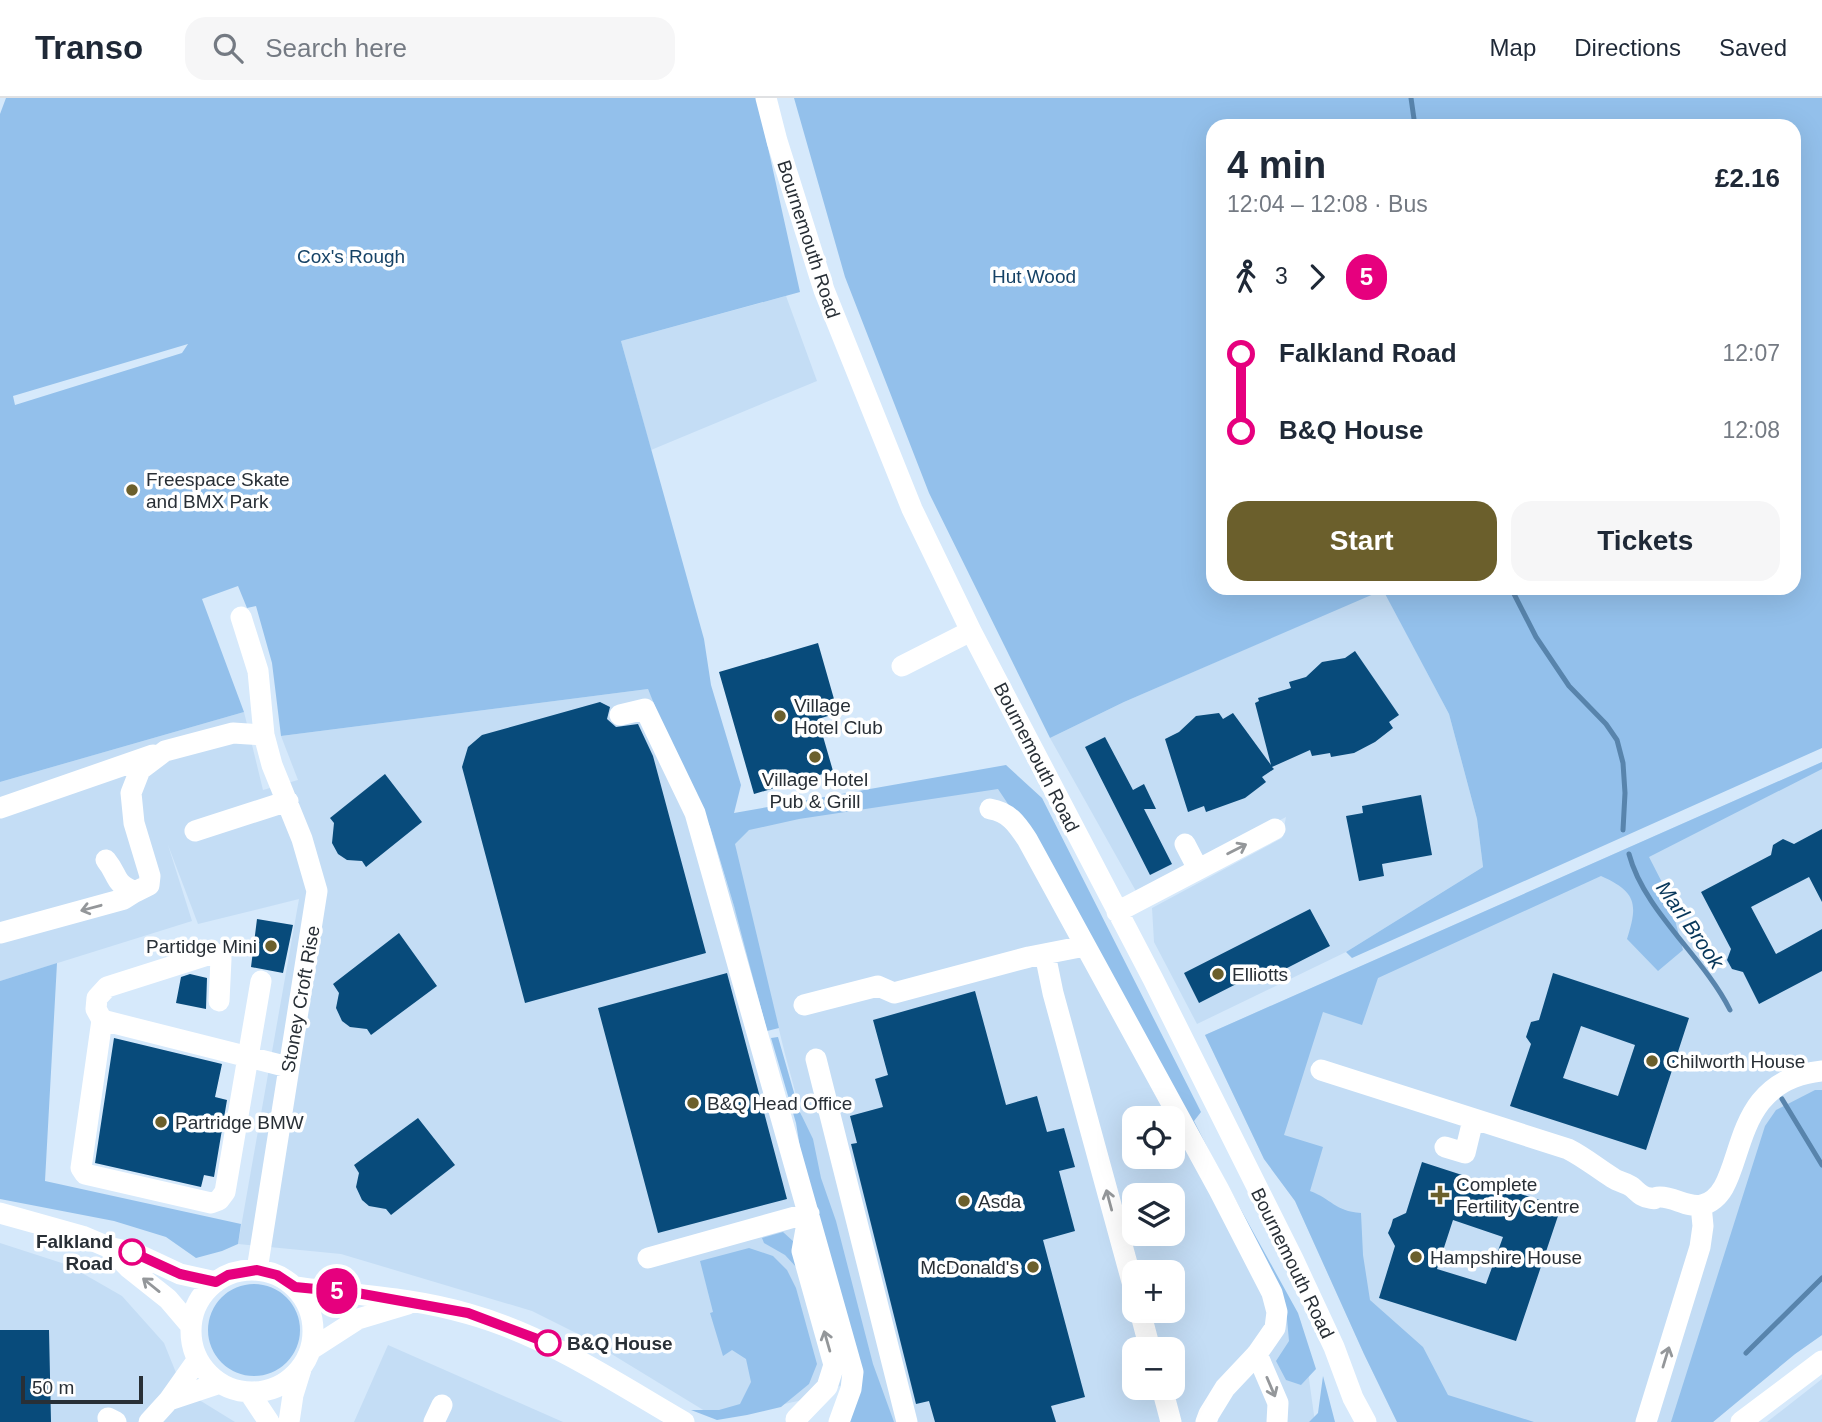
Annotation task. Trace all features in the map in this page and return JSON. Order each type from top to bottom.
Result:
[{"type":"street","name":"Bournemouth Road","points":[[766,98],[824,290],[912,509],[971,631],[1153,979],[1293,1259],[1366,1422]]},
{"type":"street","name":"Stoney Croft Rise","points":[[241,617],[257,671],[264,735],[272,765],[288,801],[317,891],[257,1270]]},
{"type":"street","points":[[902,666],[971,631]]},
{"type":"street","points":[[620,715],[645,709],[695,813],[853,1372],[851,1389],[839,1422]]},
{"type":"street","points":[[0,808],[165,751],[233,733],[264,735]]},
{"type":"street","points":[[0,933],[124,899],[149,885],[150,876],[134,823],[131,793],[140,770],[165,751]]},
{"type":"street","points":[[195,831],[262,817],[288,801]]},
{"type":"street","points":[[990,809],[1007,814],[1016,823],[1086,946],[1272,1293],[1277,1312],[1275,1328],[1257,1354],[1225,1388],[1206,1422]]},
{"type":"street","points":[[1117,912],[1275,830]]},
{"type":"street","points":[[1185,844],[1198,869]]},
{"type":"street","points":[[106,860],[115,880],[135,892]]},
{"type":"street","points":[[804,1005],[878,986],[894,993],[1086,946]]},
{"type":"street","points":[[219,1001],[221,959],[214,953],[107,987],[97,998],[96,1009],[102,1020],[81,1168],[85,1174],[211,1203],[219,1200],[225,1192],[261,981]]},
{"type":"street","points":[[1045,954],[1053,993],[1126,1260]]},
{"type":"street","points":[[102,1020],[288,1067]]},
{"type":"street","points":[[816,1059],[907,1422]]},
{"type":"street","points":[[1321,1070],[1570,1150],[1614,1179],[1632,1187],[1637,1194],[1689,1205],[1701,1205],[1715,1198],[1724,1189],[1746,1124],[1758,1104],[1783,1083],[1805,1074],[1822,1071]]},
{"type":"street","points":[[1445,1147],[1465,1153],[1473,1120]]},
{"type":"street","points":[[1646,1422],[1700,1247],[1703,1226],[1701,1205]]},
{"type":"street","points":[[0,1213],[135,1253],[180,1274],[216,1282]]},
{"type":"street","points":[[648,1258],[809,1213]]},
{"type":"street","points":[[799,1421],[827,1387],[834,1365],[802,1251],[809,1213]]},
{"type":"street","points":[[108,1247],[129,1268],[168,1299],[191,1326]]},
{"type":"street","points":[[289,1422],[293,1395],[307,1357],[313,1333],[305,1300],[295,1287],[277,1275],[257,1270],[228,1275],[203,1294],[191,1326],[192,1343],[198,1359],[207,1372],[220,1383],[249,1392],[270,1389],[289,1380],[307,1357],[358,1319],[413,1302]]},
{"type":"street","points":[[295,1287],[357,1293],[468,1313],[548,1343],[684,1422]]},
{"type":"street","points":[[1257,1354],[1278,1403],[1277,1422]]},
{"type":"street","points":[[149,1422],[169,1400],[198,1359]]},
{"type":"street","points":[[1746,1418],[1818,1372]]},
{"type":"street","points":[[169,1400],[220,1383]]},
{"type":"street","points":[[249,1392],[269,1422]]},
{"type":"street","name":"Bournemouth Road","points":[[1353,1398],[1353,1422]]},
{"type":"street","points":[[1165,1400],[1171,1422]]},
{"type":"shaded area","points":[[786,296],[817,381],[651,450],[621,341]]},
{"type":"shaded area","points":[[1369,595],[1386,595],[1449,714],[1477,819],[1483,867],[1346,952],[1197,1024],[1154,942],[1152,908],[1282,838],[1286,817],[1137,893],[1050,738],[1124,702]]},
{"type":"shaded area","points":[[648,689],[707,821],[743,934],[767,1034],[865,1377],[798,1401],[718,1419],[582,1336],[532,1311],[341,1254],[238,1244],[299,899],[198,924],[168,845],[192,921],[0,981],[0,782],[244,712],[263,790],[298,780],[281,736]]},
{"type":"shaded area","points":[[1822,762],[1822,1335],[1713,1422],[1397,1422],[1295,1201],[1264,1159],[1205,1035]]},
{"type":"shaded area","points":[[1013,783],[1301,1322],[1315,1422],[884,1422],[785,1054],[727,818]]},
{"type":"shaded area","points":[[0,1243],[68,1265],[122,1296],[164,1343],[183,1390],[235,1422],[0,1422]]},
{"type":"shaded area","points":[[388,1345],[563,1422],[354,1422]]},
{"type":"shaded area","points":[[1822,1379],[1822,1422],[1767,1422]]},
{"type":"green space","name":"Cox's Rough","points":[[6,98],[757,98],[800,292],[621,341],[704,639],[711,685],[741,785],[734,813],[1006,765],[1042,798],[1201,1112],[1194,1121],[1215,1163],[1042,855],[998,789],[799,819],[749,830],[735,844],[779,1028],[767,1031],[710,827],[669,741],[648,689],[281,736],[272,663],[256,606],[247,608],[238,586],[202,599],[244,712],[0,782],[0,114]],"holes":[[[188,344],[182,353],[15,405],[13,396]]]},
{"type":"green space","name":"Hut Wood","points":[[794,98],[1822,98],[1822,748],[1352,958],[1346,952],[1483,867],[1477,819],[1449,714],[1386,595],[1801,595],[1801,119],[1206,119],[1206,595],[1371,595],[1124,702],[1050,738],[929,493],[845,277]]},
{"type":"green space","points":[[1822,762],[1822,769],[1649,857],[1668,894],[1683,950],[1658,971],[1627,939],[1633,917],[1632,900],[1622,888],[1601,876],[1378,978],[1362,1025],[1323,1012],[1284,1135],[1323,1147],[1310,1191],[1345,1210],[1361,1213],[1363,1255],[1370,1300],[1423,1347],[1448,1395],[1534,1422],[1397,1422],[1295,1201],[1264,1159],[1205,1035]]},
{"type":"green space","points":[[57,963],[45,1181],[241,1224],[238,1244],[196,1258],[166,1237],[114,1221],[0,1199],[0,981]]},
{"type":"green space","points":[[778,1037],[799,1110],[813,1139],[821,1178],[836,1221],[873,1364],[894,1422],[849,1422],[857,1395],[803,1166],[796,1123],[771,1038]]},
{"type":"green space","points":[[1815,1090],[1822,1090],[1822,1335],[1713,1422],[1671,1422],[1765,1126],[1776,1110]]},
{"type":"green space","points":[[1230,1190],[1298,1313],[1316,1369],[1301,1385],[1286,1380],[1276,1361],[1289,1341],[1286,1308]]},
{"type":"green space","points":[[783,1232],[794,1242],[797,1268],[785,1255],[764,1243],[762,1238]]},
{"type":"green space","points":[[749,1248],[773,1256],[787,1270],[796,1288],[817,1364],[809,1384],[781,1407],[717,1420],[691,1410],[719,1410],[740,1404],[751,1382],[746,1359],[732,1350],[723,1356],[710,1313],[713,1312],[700,1261]]},
{"type":"green space","points":[[254,1284],[271,1288],[286,1298],[296,1313],[300,1330],[296,1347],[286,1362],[271,1372],[254,1376],[237,1372],[222,1362],[212,1347],[208,1330],[212,1313],[222,1298],[237,1288]]},
{"type":"green space","points":[[1323,1376],[1335,1422],[1309,1422],[1318,1413]]},
{"type":"building","name":"Village Hotel Club","points":[[818,643],[838,713],[818,719],[833,771],[754,794],[719,672]]},
{"type":"building","points":[[1355,651],[1399,715],[1389,722],[1393,728],[1354,753],[1331,757],[1330,753],[1312,756],[1310,750],[1272,767],[1274,769],[1262,777],[1266,782],[1245,798],[1206,812],[1204,806],[1188,812],[1165,739],[1179,732],[1196,716],[1219,713],[1223,719],[1233,713],[1271,765],[1255,703],[1259,701],[1258,698],[1291,688],[1289,682],[1306,677],[1322,662],[1345,658]]},
{"type":"building","points":[[600,702],[610,707],[607,719],[616,727],[638,724],[653,756],[706,953],[525,1003],[462,767],[468,747],[482,735]]},
{"type":"building","points":[[1105,737],[1133,790],[1144,784],[1156,809],[1144,809],[1172,864],[1150,875],[1085,747]]},
{"type":"building","points":[[385,774],[422,822],[366,867],[362,861],[347,860],[338,854],[332,843],[334,823],[330,818]]},
{"type":"building","points":[[1421,795],[1432,855],[1382,864],[1384,876],[1359,881],[1346,816],[1363,813],[1362,806]]},
{"type":"building","points":[[1822,829],[1822,902],[1809,877],[1751,907],[1776,954],[1822,929],[1822,971],[1759,1004],[1743,972],[1732,969],[1727,960],[1731,949],[1701,892],[1771,855],[1773,845],[1783,839],[1794,844]]},
{"type":"building","points":[[1310,909],[1330,946],[1256,984],[1252,976],[1199,1003],[1184,973]]},
{"type":"building","name":"Partidge Mini","points":[[257,919],[293,925],[283,973],[251,967]]},
{"type":"building","points":[[399,933],[437,986],[371,1035],[367,1029],[350,1027],[342,1021],[336,1008],[339,993],[333,984]]},
{"type":"building","name":"B&Q Head Office","points":[[727,973],[787,1199],[658,1233],[598,1008]]},
{"type":"building","name":"Chilworth House","points":[[1553,973],[1689,1018],[1646,1150],[1510,1106],[1531,1044],[1526,1037],[1531,1022],[1539,1020]],"holes":[[[1581,1026],[1635,1045],[1618,1096],[1563,1078]]]},
{"type":"building","points":[[190,974],[207,978],[206,1009],[176,1003],[181,977]]},
{"type":"building","name":"Asda","points":[[975,991],[1006,1105],[1037,1096],[1047,1132],[1064,1128],[1075,1167],[1059,1171],[1075,1231],[1043,1240],[1085,1397],[1051,1406],[1056,1422],[935,1422],[929,1401],[916,1404],[851,1144],[857,1143],[850,1116],[883,1107],[875,1079],[888,1075],[873,1020]]},
{"type":"building","name":"Partridge BMW","points":[[114,1038],[222,1064],[215,1097],[227,1100],[214,1177],[204,1175],[201,1187],[95,1163]]},
{"type":"building","points":[[418,1118],[455,1165],[391,1215],[386,1209],[369,1206],[362,1200],[356,1187],[359,1173],[354,1165]]},
{"type":"building","name":"Hampshire House","points":[[1422,1162],[1561,1207],[1516,1341],[1379,1298],[1395,1246],[1388,1233],[1393,1219],[1406,1213]],"holes":[[[1453,1220],[1503,1237],[1486,1284],[1437,1269]]]},
{"type":"building","points":[[0,1330],[49,1330],[51,1422],[0,1422]]},
{"type":"waterway","name":"Marl Brook","points":[[1411,98],[1414,119]]},
{"type":"waterway","name":"Marl Brook","points":[[1515,595],[1536,637],[1569,686],[1606,724],[1617,740],[1623,763],[1623,830]]},
{"type":"waterway","name":"Marl Brook","points":[[1629,854],[1647,895],[1719,990],[1730,1010]]},
{"type":"waterway","name":"Marl Brook","points":[[1782,1099],[1822,1165]]},
{"type":"waterway","name":"Marl Brook","points":[[1746,1353],[1822,1278]]},
{"type":"bus line","name":"5","points":[[132,1252],[180,1274],[216,1282],[228,1275],[257,1270],[277,1275],[295,1287],[357,1293],[468,1313],[548,1343]]},
{"type":"place","name":"Freespace Skate and BMX Park","points":[[132,490]]},
{"type":"place","name":"Village Hotel Club","points":[[780,716]]},
{"type":"place","name":"Village Hotel Pub & Grill","points":[[815,757]]},
{"type":"place","name":"Partidge Mini","points":[[271,946]]},
{"type":"place","name":"Elliotts","points":[[1218,974]]},
{"type":"place","name":"Chilworth House","points":[[1652,1061]]},
{"type":"place","name":"B&Q Head Office","points":[[693,1103]]},
{"type":"place","name":"Partridge BMW","points":[[161,1122]]},
{"type":"place","name":"Complete Fertility Centre","points":[[1440,1195]]},
{"type":"place","name":"Asda","points":[[964,1201]]},
{"type":"place","name":"Falkland Road","points":[[132,1252]]},
{"type":"place","name":"Hampshire House","points":[[1416,1257]]},
{"type":"place","name":"McDonald's","points":[[1033,1267]]},
{"type":"place","name":"B&Q House","points":[[548,1343]]}]
